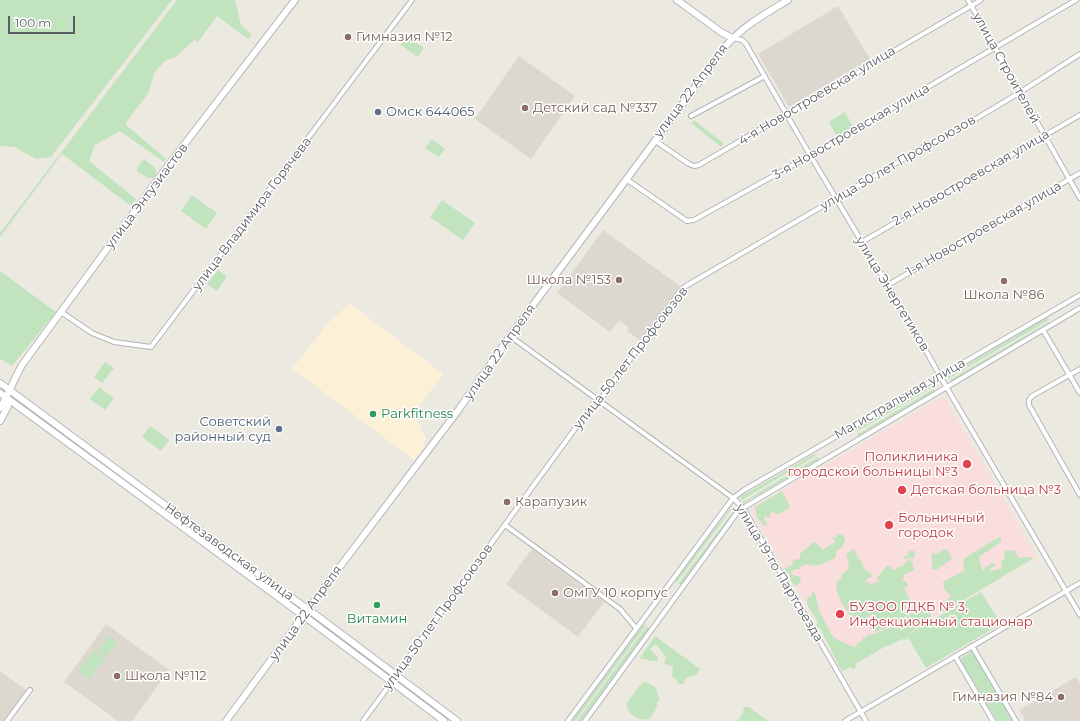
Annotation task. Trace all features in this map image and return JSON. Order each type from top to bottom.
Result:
[{"type":"main road","name":"улица Энтузиастов","points":[[0,408],[7,398],[22,365],[164,171],[295,0]]},
{"type":"main road","name":"улица Энергетиков","points":[[677,0],[721,32],[732,38]]},
{"type":"main road","name":"улица 22 Апреля","points":[[226,721],[457,412],[510,336],[654,140],[732,38],[753,22],[788,0]]},
{"type":"main road","name":"Нефтезаводская улица","points":[[0,384],[317,616],[457,721]]},
{"type":"main road","name":"Нефтезаводская улица","points":[[0,393],[304,616],[391,683],[444,721]]},
{"type":"main road","name":"улица Энтузиастов","points":[[0,421],[8,406],[7,398]]},
{"type":"main road","points":[[301,605],[308,605],[314,602],[314,610],[317,616]]},
{"type":"main road","points":[[297,612],[299,617],[297,625]]},
{"type":"main road","points":[[297,625],[303,621],[312,622]]},
{"type":"street","name":"улица Владимира Горячева","points":[[61,312],[92,333],[114,342],[151,347],[309,139],[412,0]]},
{"type":"street","name":"улица Строителей","points":[[968,0],[1019,93],[1080,198]]},
{"type":"street","name":"4-я Новостроевская улица","points":[[654,140],[689,164],[694,166],[699,165],[981,0]]},
{"type":"street","name":"3-я Новостроевская улица","points":[[626,179],[690,222],[836,141],[995,49],[1076,0]]},
{"type":"street","name":"улица Энергетиков","points":[[732,38],[742,40],[746,44],[1080,615]]},
{"type":"street","name":"улица 50 лет Профсоюзов","points":[[363,721],[593,404],[603,396],[684,287],[927,145],[934,144],[1080,54]]},
{"type":"street","points":[[691,116],[764,76]]},
{"type":"street","name":"2-я Новостроевская улица","points":[[862,242],[1080,115]]},
{"type":"street","name":"1-я Новостроевская улица","points":[[888,285],[1080,173]]},
{"type":"street","name":"Магистральная улица","points":[[568,721],[733,498],[744,490],[1080,295]]},
{"type":"street","name":"Магистральная улица","points":[[585,721],[736,514],[742,508],[1080,308]]},
{"type":"street","points":[[1043,330],[1080,393]]},
{"type":"street","name":"улица 19-го Партсъезда","points":[[510,336],[733,498],[742,508],[866,721]]},
{"type":"street","points":[[1080,368],[1032,396],[1029,400],[1029,405],[1080,496]]},
{"type":"street","points":[[505,525],[620,609],[636,628]]},
{"type":"street","points":[[845,721],[1080,583]]},
{"type":"street","points":[[972,646],[1016,721]]},
{"type":"street","points":[[955,656],[993,721]]},
{"type":"street","points":[[7,721],[30,690]]},
{"type":"shaded area","points":[[838,6],[870,59],[789,107],[758,54]]},
{"type":"shaded area","name":"Детский сад №337","points":[[519,56],[575,96],[531,159],[475,119]]},
{"type":"shaded area","name":"Школа №153","points":[[603,230],[680,286],[640,340],[627,331],[629,328],[619,320],[610,332],[557,293]]},
{"type":"shaded area","points":[[350,304],[443,374],[411,417],[421,424],[420,429],[427,439],[424,442],[425,445],[414,460],[292,368],[328,323]]},
{"type":"shaded area","name":"Больничный городок","points":[[944,396],[1037,557],[845,669],[750,509]]},
{"type":"shaded area","name":"ОмГУ 10 корпус","points":[[532,549],[604,602],[578,637],[506,584]]},
{"type":"shaded area","name":"Школа №112","points":[[106,624],[169,670],[132,721],[118,721],[64,682]]},
{"type":"shaded area","points":[[0,671],[26,690],[4,721],[0,721]]},
{"type":"shaded area","name":"Гимназия №84","points":[[1076,677],[1080,683],[1080,721],[1026,721],[1019,710]]},
{"type":"green space","points":[[0,0],[172,0],[51,157],[36,159],[14,147],[0,146]]},
{"type":"green space","points":[[177,0],[235,0],[241,25],[251,34],[250,39],[217,16],[198,42],[194,40],[176,57],[166,60],[155,72],[149,92],[125,124],[166,159],[164,162],[120,131],[95,145],[89,161],[136,199],[131,206],[62,154],[0,237],[0,233]]},
{"type":"green space","points":[[407,37],[424,48],[418,57],[401,45]]},
{"type":"green space","points":[[845,112],[853,127],[837,136],[829,122]]},
{"type":"green space","points":[[694,120],[722,142],[722,146],[691,123]]},
{"type":"green space","points":[[432,139],[445,149],[439,157],[425,148]]},
{"type":"green space","points":[[145,160],[155,168],[156,173],[154,178],[148,178],[137,171],[142,161]]},
{"type":"green space","points":[[192,195],[217,213],[206,229],[181,211]]},
{"type":"green space","points":[[442,200],[475,223],[463,240],[430,217]]},
{"type":"green space","points":[[218,270],[227,276],[217,291],[207,284]]},
{"type":"green space","points":[[0,271],[56,312],[12,366],[0,359]]},
{"type":"green space","points":[[1047,318],[1049,320],[949,378],[948,376]]},
{"type":"green space","points":[[1049,322],[1050,323],[951,382],[950,380]]},
{"type":"green space","points":[[105,362],[114,368],[102,383],[94,377]]},
{"type":"green space","points":[[934,384],[935,386],[856,432],[854,430],[862,425]]},
{"type":"green space","points":[[99,387],[114,398],[105,410],[90,399]]},
{"type":"green space","points":[[934,389],[935,391],[858,436],[857,434]]},
{"type":"green space","points":[[150,426],[169,440],[161,451],[142,437]]},
{"type":"green space","points":[[814,454],[817,455],[740,501],[742,496]]},
{"type":"green space","points":[[818,457],[818,460],[744,503],[741,503]]},
{"type":"green space","points":[[782,491],[790,507],[779,514],[771,512],[769,518],[764,516],[767,524],[766,526],[759,519],[755,507]]},
{"type":"green space","points":[[732,506],[734,506],[676,583],[677,578]]},
{"type":"green space","points":[[736,508],[735,512],[684,582],[678,584]]},
{"type":"green space","points":[[838,534],[843,535],[845,541],[843,548],[837,550],[835,558],[816,566],[803,565],[800,569],[791,571],[793,575],[800,577],[801,580],[798,585],[795,586],[791,581],[789,573],[784,569],[792,565],[793,560],[800,559],[800,554],[814,542],[817,543],[822,550],[835,542],[832,536],[836,538]]},
{"type":"green space","points":[[1001,537],[1001,542],[979,557],[982,570],[984,571],[985,566],[989,566],[991,563],[994,563],[995,566],[991,568],[990,572],[1000,569],[1002,567],[1001,561],[1005,557],[1005,551],[1015,550],[1018,558],[1031,557],[1032,559],[942,613],[940,604],[951,596],[944,589],[943,582],[965,570],[963,562],[966,557]]},
{"type":"green space","points":[[853,549],[855,550],[865,570],[872,575],[872,577],[868,578],[864,583],[869,582],[872,585],[875,582],[879,583],[876,579],[887,566],[890,566],[893,570],[895,570],[897,567],[904,566],[903,564],[907,562],[908,558],[903,558],[912,550],[915,552],[914,558],[912,559],[908,557],[911,562],[914,563],[912,565],[915,570],[905,574],[902,580],[907,582],[908,587],[904,588],[910,601],[904,604],[907,609],[907,616],[895,624],[875,632],[870,628],[877,619],[874,615],[872,614],[861,623],[855,617],[851,616],[842,604],[836,590],[836,582],[841,579],[842,574],[849,569],[846,554]]},
{"type":"green space","points":[[944,549],[948,551],[952,558],[943,566],[933,570],[931,566],[933,564],[931,557],[932,554],[937,554]]},
{"type":"green space","points":[[812,592],[814,592],[816,596],[818,609],[833,637],[853,647],[856,647],[857,643],[862,641],[863,638],[867,637],[867,635],[874,634],[900,623],[908,617],[916,605],[920,607],[924,613],[930,610],[931,616],[929,620],[907,635],[981,592],[1001,624],[926,668],[907,636],[907,639],[902,639],[889,646],[886,646],[855,664],[856,667],[854,669],[850,667],[844,671],[841,670],[820,628],[817,628],[816,626],[818,622],[807,604],[807,598],[812,595]]},
{"type":"green space","points":[[643,625],[646,625],[575,721],[572,721]]},
{"type":"green space","points":[[647,626],[649,629],[581,721],[577,721]]},
{"type":"green space","points":[[109,636],[117,642],[106,657],[98,650]]},
{"type":"green space","points":[[655,636],[700,669],[697,673],[692,677],[686,678],[683,684],[679,684],[676,679],[672,677],[673,666],[664,663],[666,658],[657,645],[650,649],[658,658],[657,661],[640,658]]},
{"type":"green space","points":[[94,650],[105,658],[89,679],[78,671]]},
{"type":"green space","points":[[972,651],[1013,721],[997,721],[960,659]]},
{"type":"green space","points":[[646,682],[655,687],[660,700],[657,702],[657,706],[650,719],[642,719],[632,715],[626,704],[642,683]]},
{"type":"green space","points":[[744,707],[749,707],[768,721],[737,721],[743,713]]},
{"type":"place","name":"Гимназия №12","points":[[348,37]]},
{"type":"place","name":"Детский сад №337","points":[[525,108]]},
{"type":"place","name":"Омск 644065","points":[[378,112]]},
{"type":"place","name":"Школа №153","points":[[619,280]]},
{"type":"place","name":"Школа №86","points":[[1004,281]]},
{"type":"place","name":"Parkfitness","points":[[373,414]]},
{"type":"place","name":"Советский районный суд","points":[[279,429]]},
{"type":"place","name":"Поликлиника городской больницы №3","points":[[967,464]]},
{"type":"place","name":"Детская больница №3","points":[[902,490]]},
{"type":"place","name":"Карапузик","points":[[507,502]]},
{"type":"place","name":"Больничный городок","points":[[889,525]]},
{"type":"place","name":"ОмГУ 10 корпус","points":[[555,593]]},
{"type":"place","name":"Витамин","points":[[377,605]]},
{"type":"place","name":"БУЗОО ГДКБ № 3, Инфекционный стационар","points":[[840,614]]},
{"type":"place","name":"Школа №112","points":[[117,676]]},
{"type":"place","name":"Гимназия №84","points":[[1061,697]]}]
